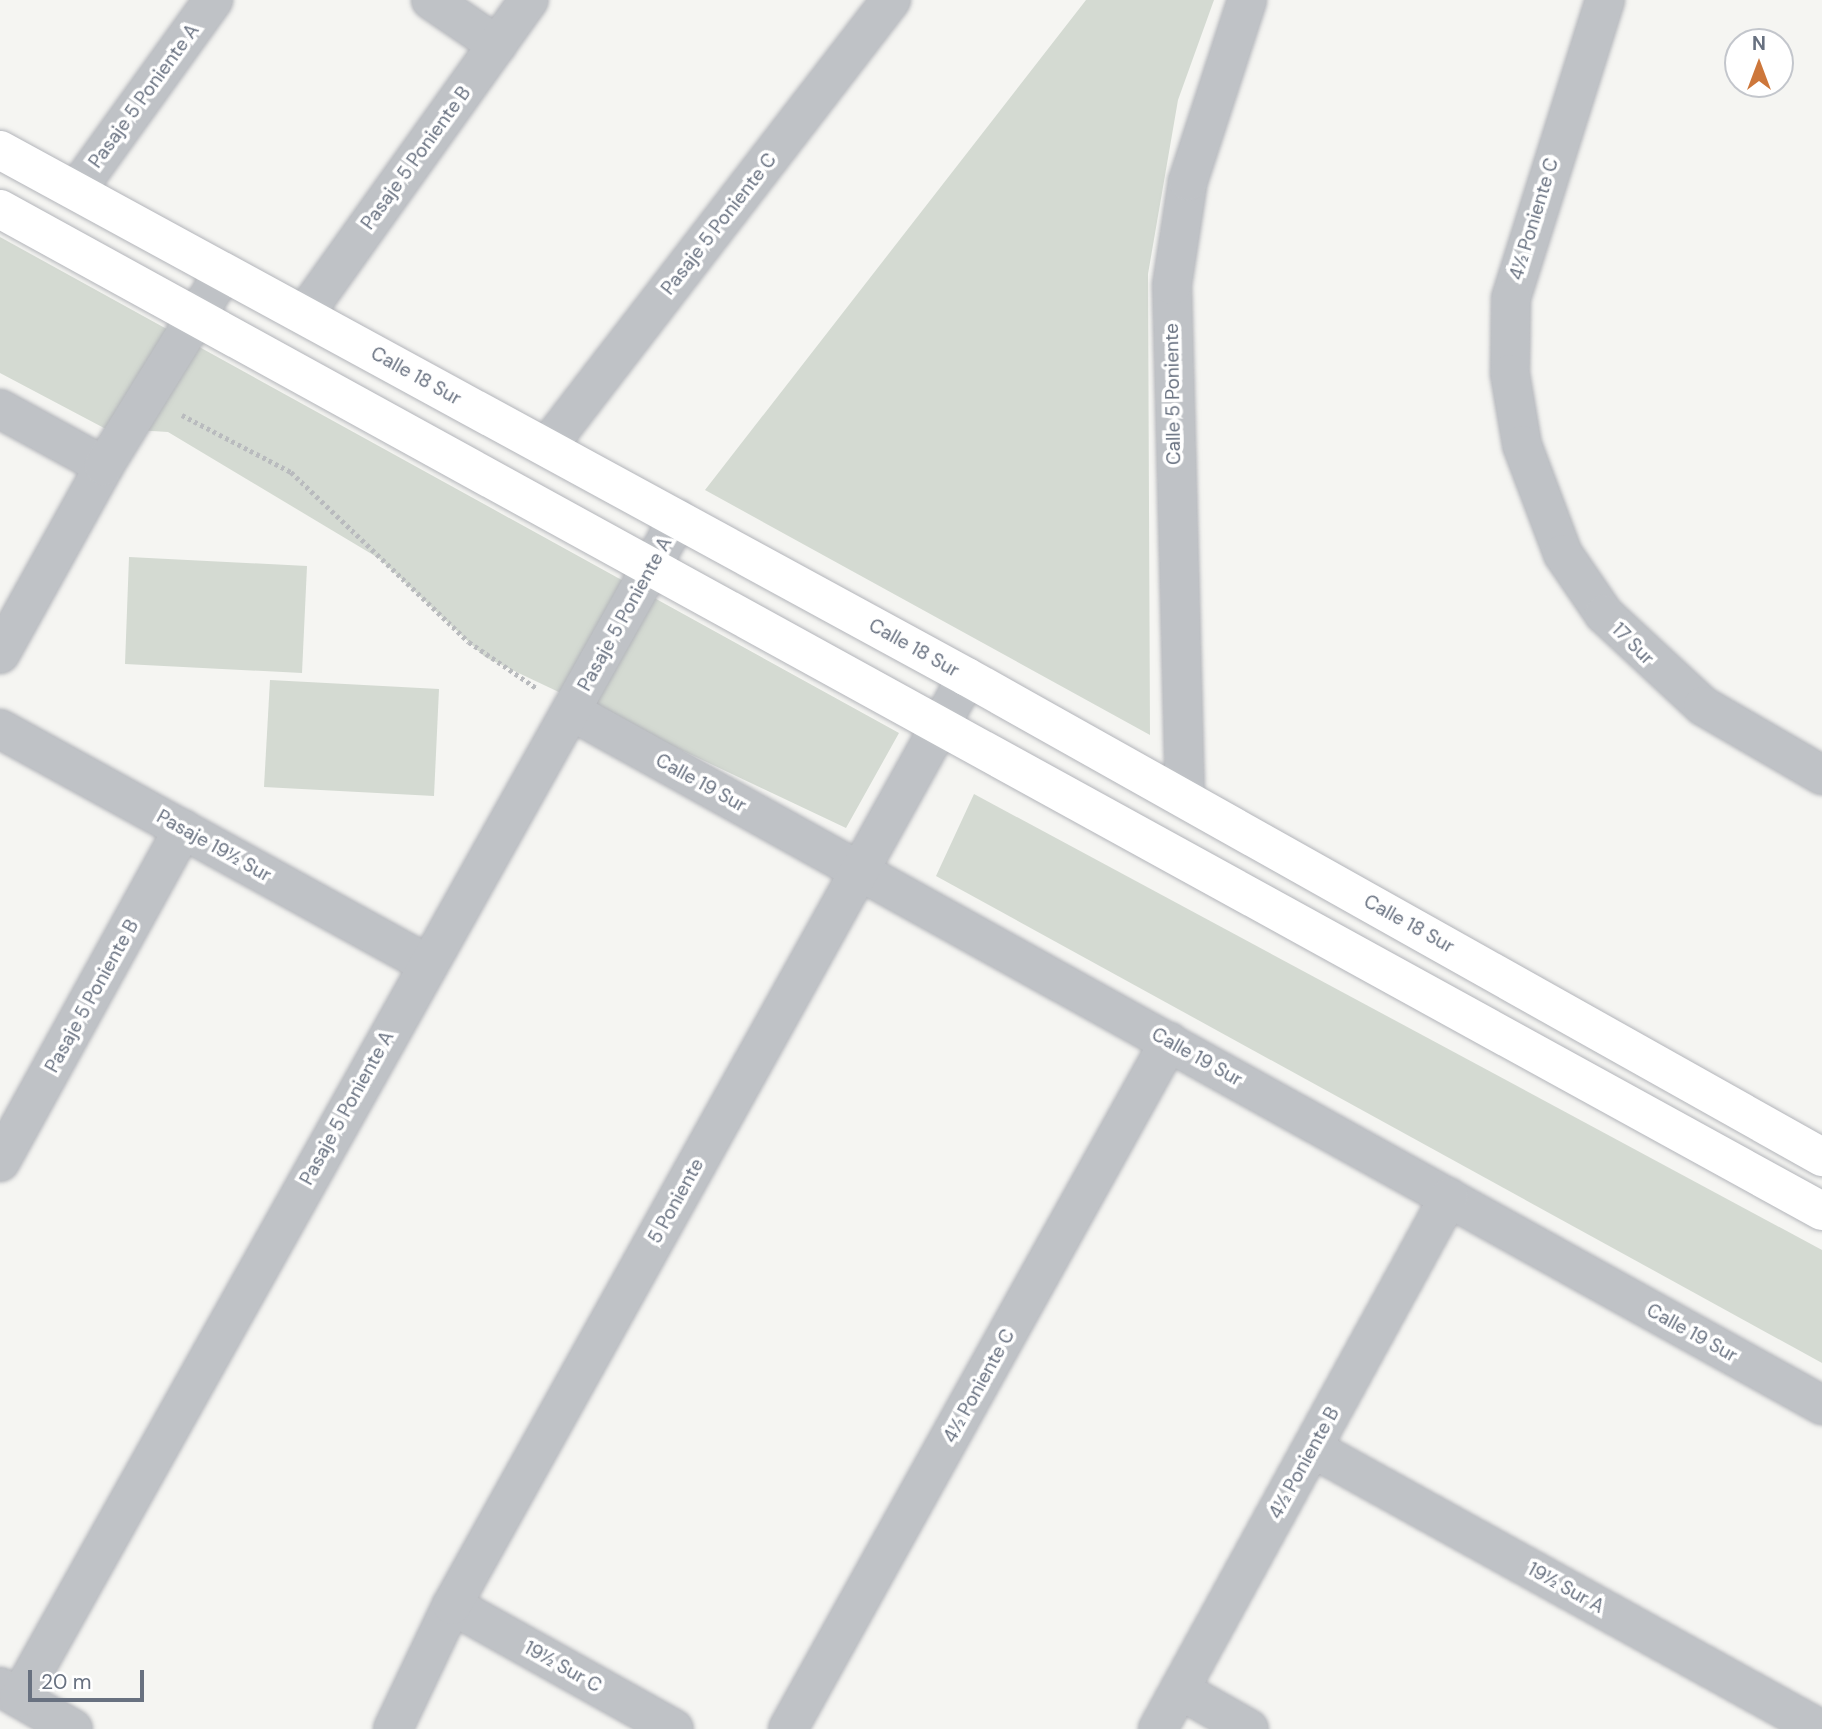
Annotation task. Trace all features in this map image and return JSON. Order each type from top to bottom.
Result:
[{"type":"main road","name":"Calle 18 Sur","points":[[0,150],[967,677],[1822,1157]]},
{"type":"main road","points":[[0,209],[649,571],[942,723],[1822,1211]]},
{"type":"street","name":"Pasaje 5 Poniente A","points":[[76,191],[213,0]]},
{"type":"street","points":[[432,0],[497,45]]},
{"type":"street","name":"Pasaje 5 Poniente B","points":[[304,315],[529,0]]},
{"type":"street","name":"Pasaje 5 Poniente C","points":[[547,447],[891,0]]},
{"type":"street","name":"Calle 5 Poniente","points":[[1185,798],[1172,285],[1188,181],[1247,0]]},
{"type":"street","name":"4½ Poniente C","points":[[1522,445],[1510,374],[1511,298],[1605,0]]},
{"type":"street","points":[[0,654],[104,466],[199,318],[224,272]]},
{"type":"street","points":[[0,409],[104,466]]},
{"type":"street","name":"17 Sur","points":[[1522,445],[1563,554],[1604,614],[1703,706],[1822,775]]},
{"type":"street","name":"Pasaje 5 Poniente A","points":[[9,1693],[427,964],[678,519]]},
{"type":"street","name":"5 Poniente","points":[[393,1729],[452,1605],[967,677]]},
{"type":"street","name":"Calle 19 Sur","points":[[571,711],[1822,1405]]},
{"type":"street","name":"Pasaje 19½ Sur","points":[[0,729],[427,964]]},
{"type":"street","name":"Pasaje 5 Poniente B","points":[[0,1162],[183,830]]},
{"type":"street","name":"4½ Poniente C","points":[[789,1729],[1169,1042]]},
{"type":"street","name":"4½ Poniente B","points":[[1158,1729],[1449,1197]]},
{"type":"street","name":"19½ Sur A","points":[[1312,1448],[1819,1729]]},
{"type":"street","name":"19½ Sur C","points":[[452,1605],[674,1729]]},
{"type":"street","points":[[1180,1690],[1249,1729]]},
{"type":"street","points":[[9,1693],[73,1729]]},
{"type":"path","points":[[146,400],[291,472],[469,642],[571,711]]},
{"type":"shaded area","points":[[1086,0],[1214,0],[1178,100],[1148,274],[1150,735],[705,490]]},
{"type":"shaded area","points":[[0,237],[899,733],[846,828],[485,657],[380,559],[168,432],[104,428],[0,373]]},
{"type":"shaded area","points":[[129,557],[307,566],[302,673],[125,664]]},
{"type":"shaded area","points":[[270,680],[439,689],[434,796],[264,787]]},
{"type":"shaded area","points":[[974,794],[1822,1250],[1822,1363],[936,876]]}]
